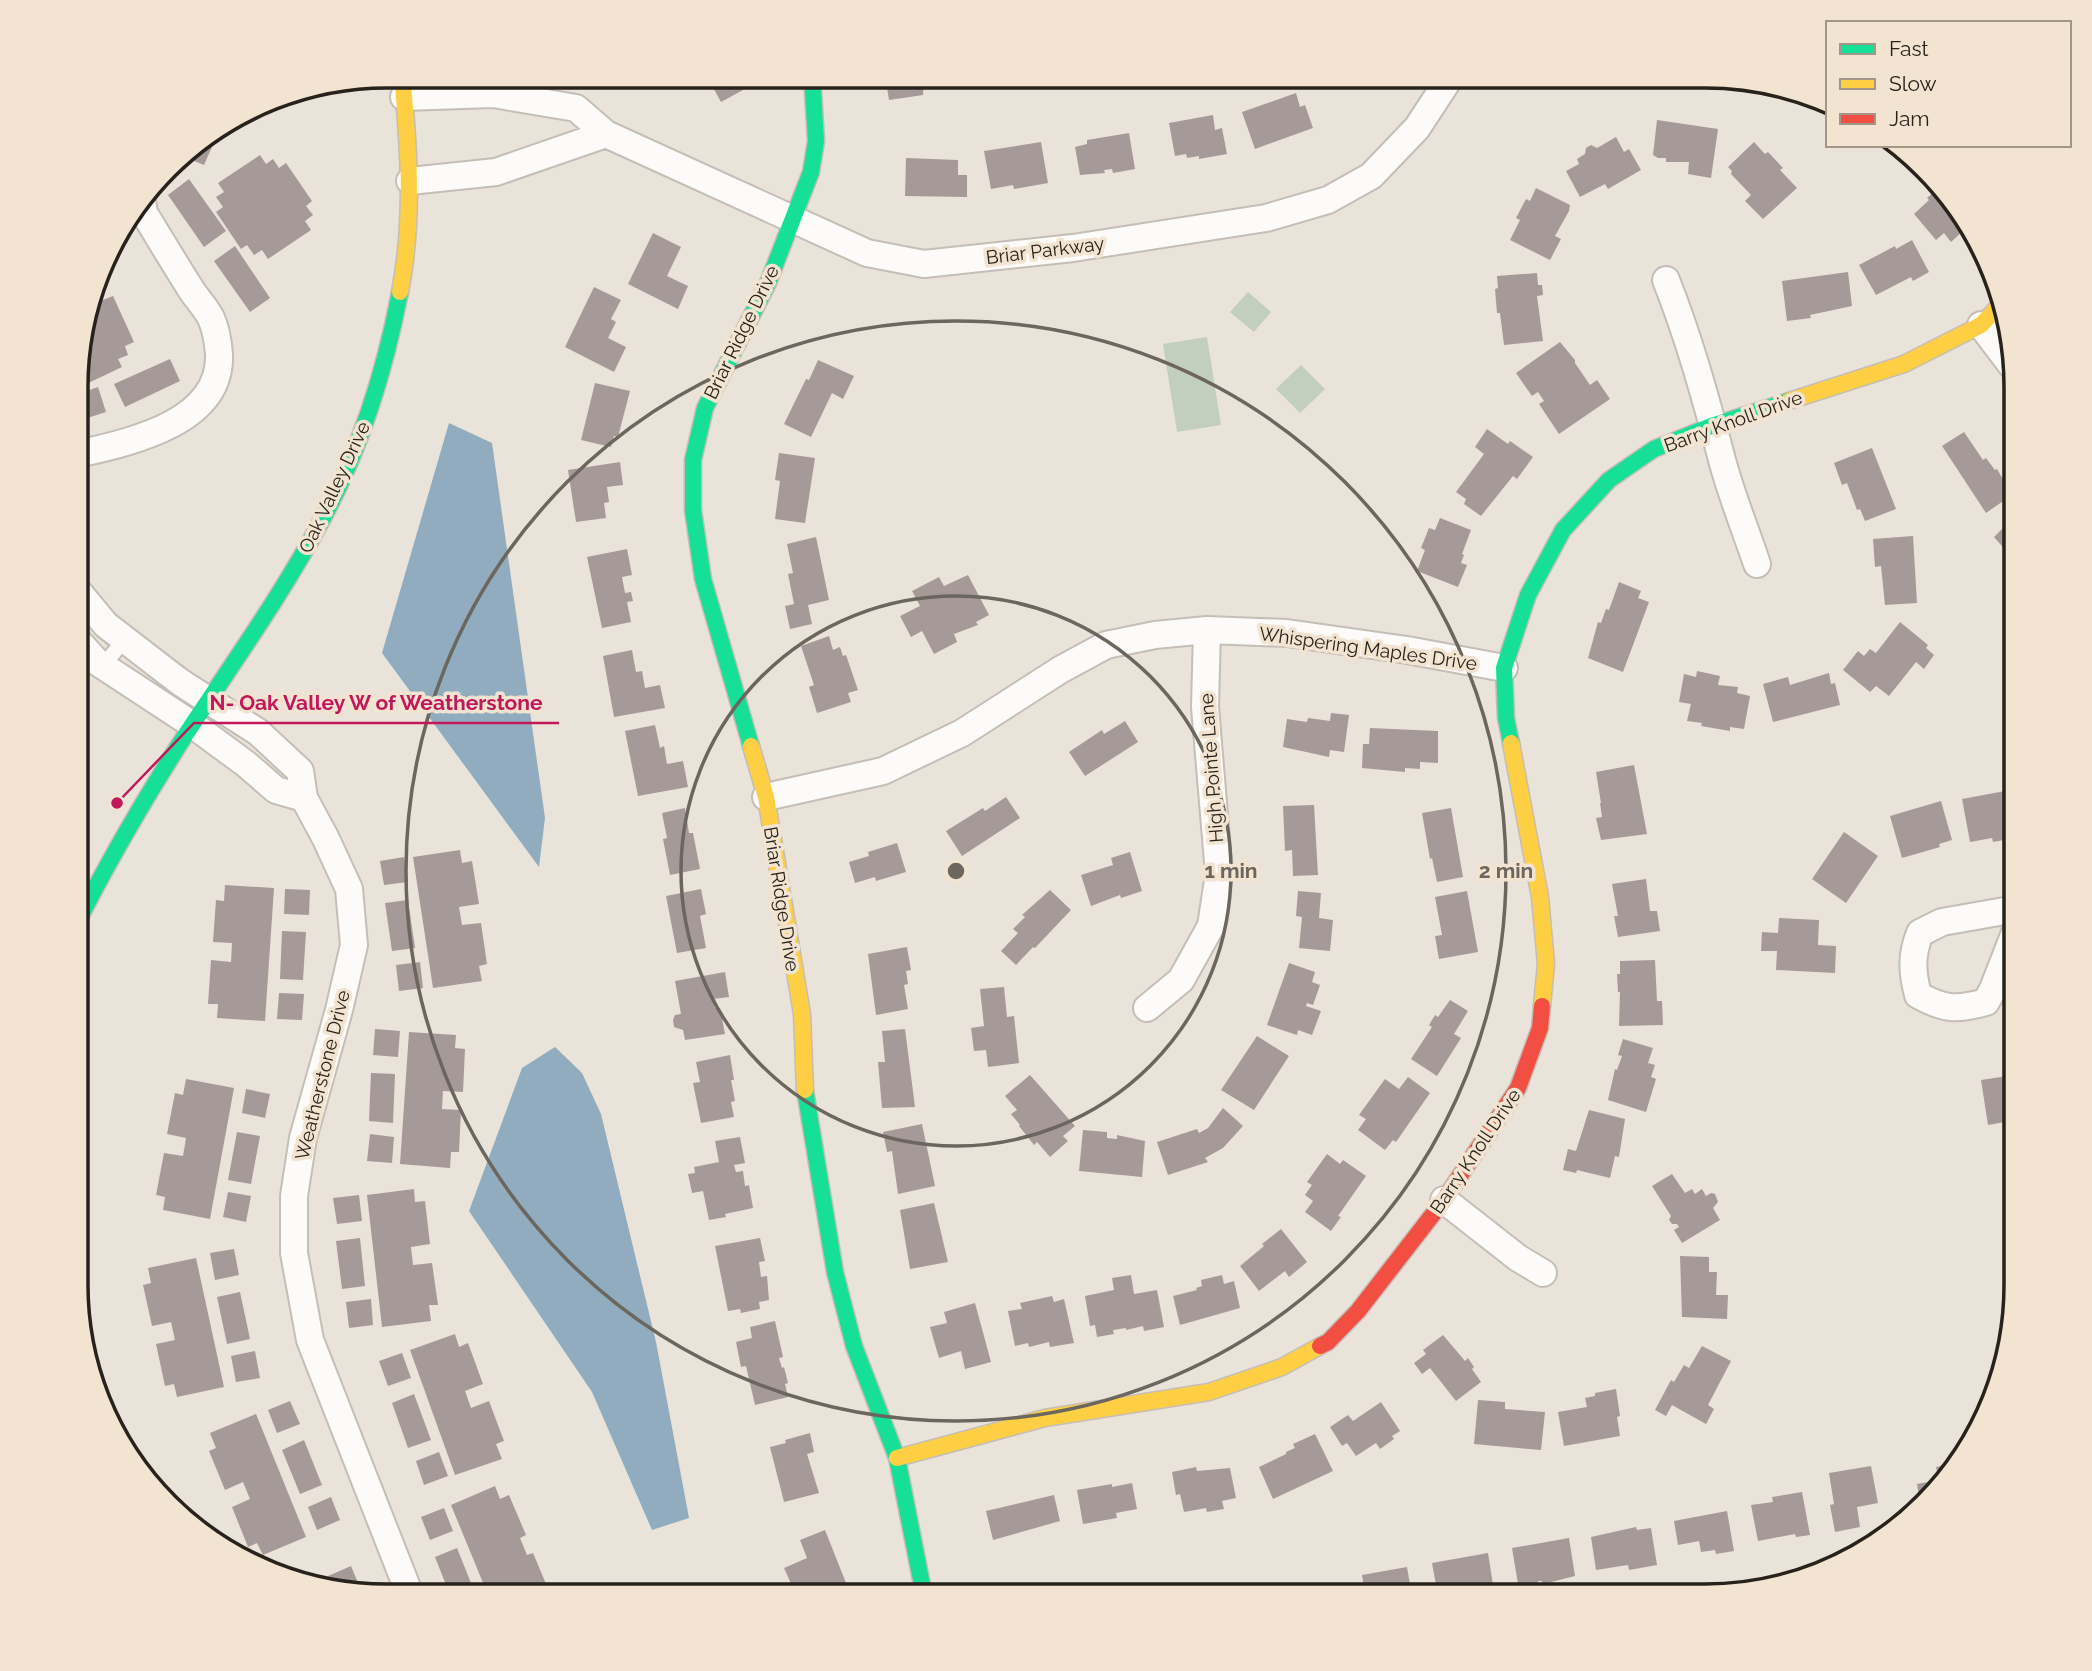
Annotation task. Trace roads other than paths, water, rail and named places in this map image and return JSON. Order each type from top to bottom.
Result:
[{"type":"street","name":"Oak Valley Drive","points":[[88,903],[145,798],[302,556],[338,487],[371,407],[393,323],[404,266],[410,181],[403,88]]},
{"type":"street","name":"Briar Parkway","points":[[426,88],[493,94],[576,108],[606,134],[867,253],[924,264],[1073,248],[1266,218],[1328,200],[1371,176],[1417,128],[1443,88]]},
{"type":"street","name":"Briar Ridge Drive","points":[[813,88],[816,141],[811,172],[768,283],[705,408],[693,460],[693,510],[703,579],[766,797],[802,1014],[805,1094],[835,1272],[854,1346],[897,1458],[922,1584]]},
{"type":"street","points":[[410,181],[496,172],[606,134]]},
{"type":"street","points":[[88,452],[135,440],[175,421],[200,405],[213,389],[219,366],[218,341],[211,317],[144,212]]},
{"type":"street","points":[[1666,280],[1684,325],[1714,425],[1721,458],[1757,564]]},
{"type":"street","points":[[1990,316],[2001,341]]},
{"type":"street","name":"Barry Knoll Drive","points":[[897,1458],[1045,1418],[1209,1392],[1282,1367],[1328,1342],[1336,1334],[1358,1311],[1444,1200],[1518,1088],[1540,1028],[1546,964],[1540,897],[1506,718],[1504,668],[1528,595],[1563,530],[1609,480],[1654,449],[1714,425],[1904,364],[1990,316]]},
{"type":"street","name":"Weatherstone Drive","points":[[88,602],[106,625],[124,640],[208,701],[258,732],[300,771],[304,798],[349,889],[354,945],[340,1010],[303,1138],[294,1196],[294,1253],[310,1340],[406,1584]]},
{"type":"street","name":"Whispering Maples Drive","points":[[766,797],[884,771],[962,733],[1060,670],[1106,645],[1155,635],[1206,630],[1287,633],[1406,650],[1504,668]]},
{"type":"street","name":"High Pointe Lane","points":[[1147,1008],[1181,980],[1211,926],[1219,874],[1205,707],[1206,630]]},
{"type":"street","points":[[88,650],[103,666],[192,724],[276,790],[304,798]]},
{"type":"street","points":[[2004,911],[1942,922],[1920,933],[1913,951],[1913,976],[1918,995],[1952,1009],[1986,1002],[2004,961]]},
{"type":"street","points":[[1444,1200],[1518,1258],[1543,1273]]},
{"type":"lane","points":[[103,666],[124,640]]},
{"type":"water","points":[[449,423],[492,443],[545,818],[539,867],[382,653]]},
{"type":"water","points":[[555,1047],[582,1073],[601,1114],[656,1342],[689,1518],[652,1530],[592,1392],[469,1211],[522,1068]]},
{"type":"place","name":"N- Oak Valley W of Weatherstone","points":[[117,803]]}]
